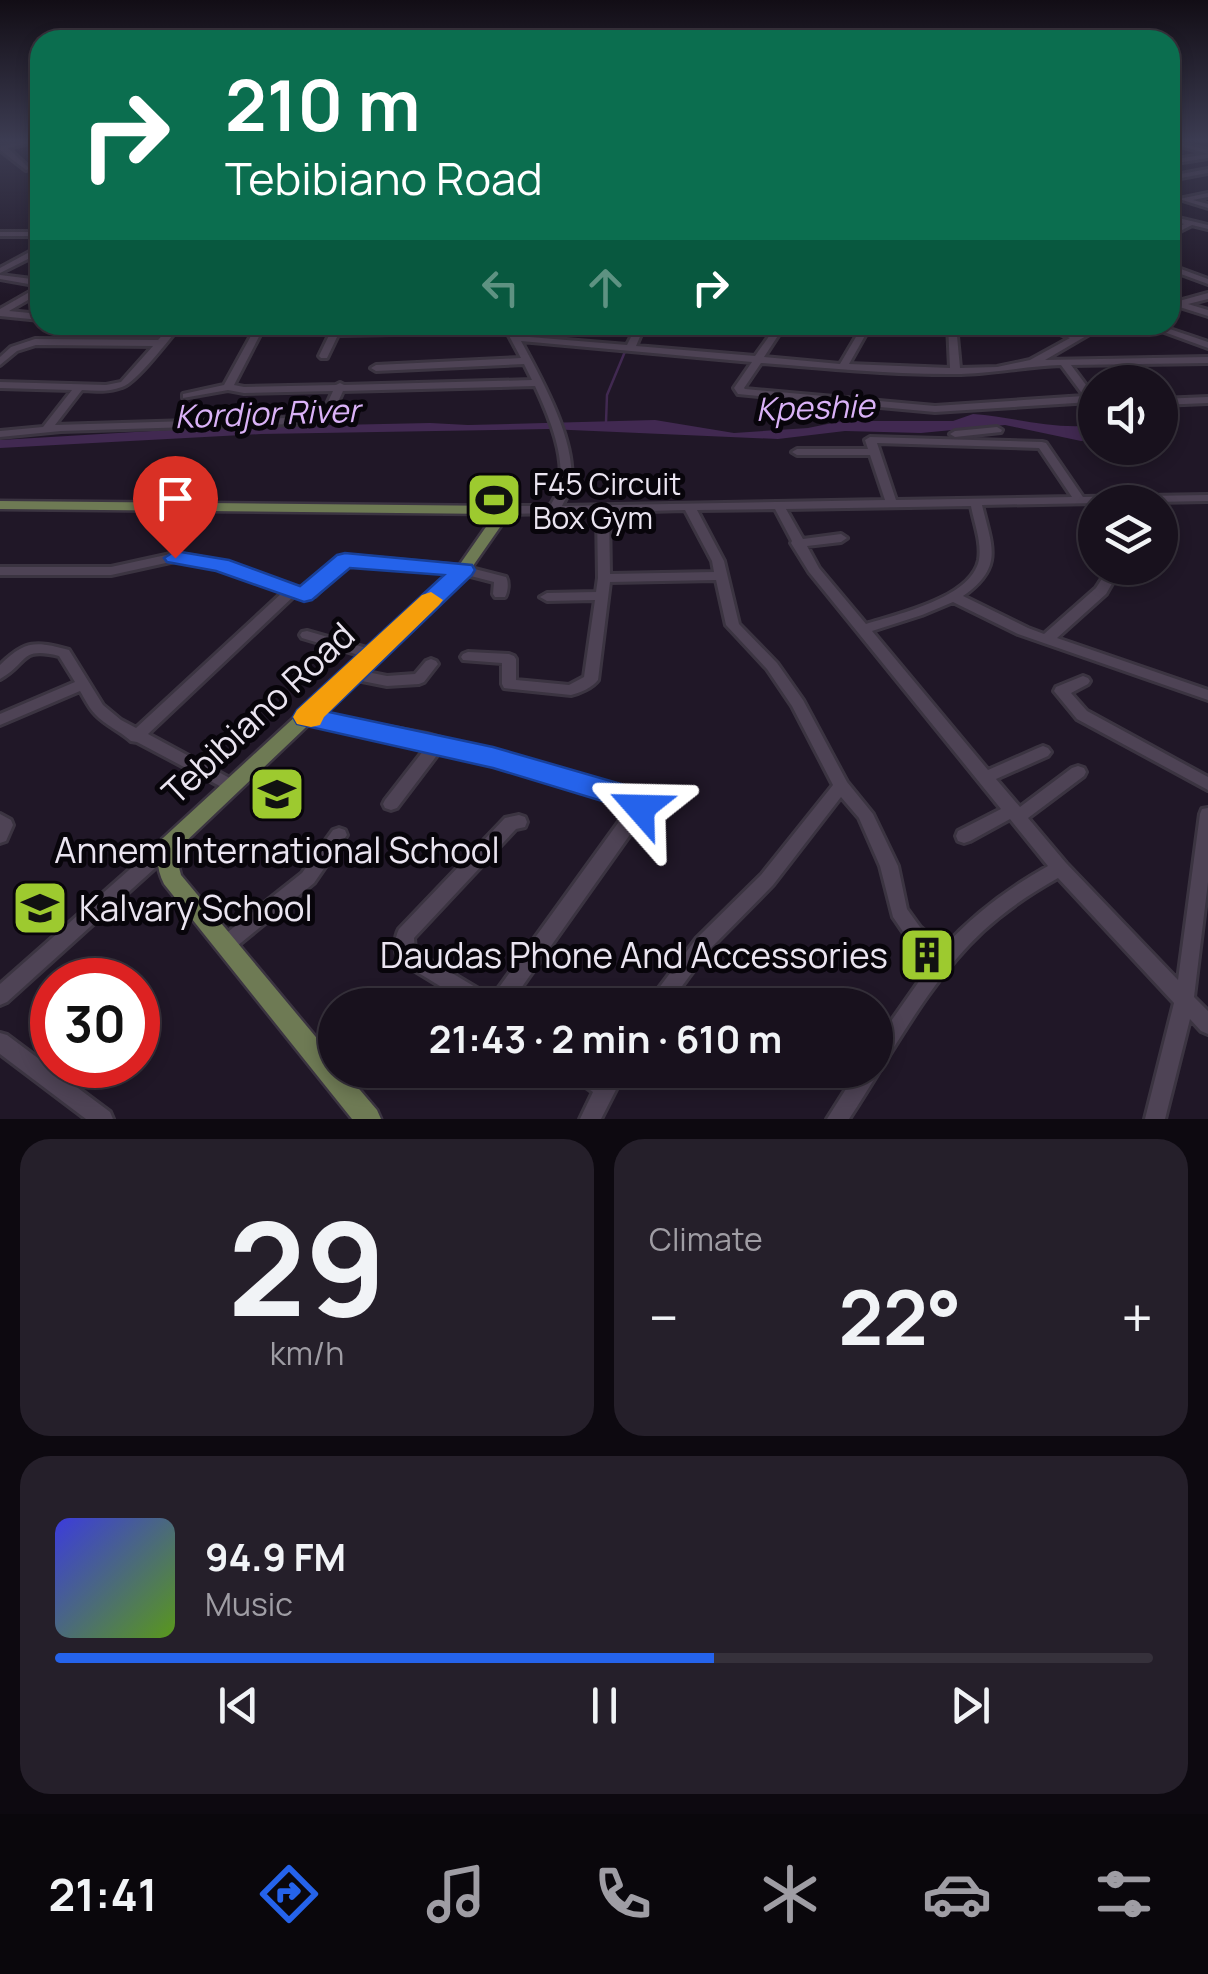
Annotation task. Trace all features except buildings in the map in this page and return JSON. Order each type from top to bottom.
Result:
[{"type":"main road","points":[[0,505],[504,510]]},
{"type":"main road","name":"Tebibiano Road","points":[[368,1119],[171,878],[169,845],[464,570],[504,510]]},
{"type":"street","points":[[1208,195],[1183,200],[1208,206]]},
{"type":"street","points":[[1180,220],[1208,227]]},
{"type":"street","points":[[1180,229],[1191,223]]},
{"type":"street","points":[[1,234],[30,234]]},
{"type":"street","points":[[0,274],[30,257]]},
{"type":"street","points":[[1180,271],[1208,282]]},
{"type":"street","points":[[0,274],[30,283]]},
{"type":"street","points":[[0,313],[30,293]]},
{"type":"street","points":[[1180,302],[1208,296]]},
{"type":"street","points":[[1180,306],[1208,313]]},
{"type":"street","points":[[0,313],[30,316]]},
{"type":"street","points":[[0,386],[80,388],[124,384],[170,335]]},
{"type":"street","points":[[228,387],[256,335]]},
{"type":"street","points":[[324,356],[333,335]]},
{"type":"street","points":[[513,335],[554,416],[562,446],[564,490],[554,509]]},
{"type":"street","points":[[543,335],[843,367],[955,371],[997,370],[1032,363],[1208,360]]},
{"type":"street","points":[[630,346],[636,335]]},
{"type":"street","points":[[775,335],[739,388],[742,392],[934,409],[1091,399],[1065,364]]},
{"type":"street","points":[[843,367],[861,335]]},
{"type":"street","points":[[953,335],[955,371]]},
{"type":"street","points":[[1069,335],[1077,338]]},
{"type":"street","points":[[1032,363],[1082,335]]},
{"type":"street","points":[[1177,335],[1208,346]]},
{"type":"street","points":[[0,362],[14,349],[35,342],[163,344]]},
{"type":"street","points":[[376,368],[526,361]]},
{"type":"street","points":[[187,396],[228,387],[244,390],[537,383]]},
{"type":"street","points":[[0,434],[325,420],[340,386]]},
{"type":"street","points":[[47,429],[80,388]]},
{"type":"street","points":[[1178,401],[1208,400]]},
{"type":"street","points":[[918,440],[997,430]]},
{"type":"street","points":[[892,504],[870,440],[1042,445],[1078,497]]},
{"type":"street","points":[[797,452],[872,452]]},
{"type":"street","points":[[1178,499],[1208,498]]},
{"type":"street","points":[[504,510],[1078,500]]},
{"type":"street","points":[[865,630],[956,598],[983,572],[987,559],[976,503]]},
{"type":"street","points":[[779,506],[813,569],[1060,868],[1208,1026]]},
{"type":"street","points":[[688,507],[723,576],[733,625],[772,666],[798,704],[841,786],[878,838],[890,866],[899,912],[914,933],[943,957]]},
{"type":"street","points":[[468,657],[509,659],[508,684],[571,690],[591,680],[604,578],[603,509]]},
{"type":"street","points":[[796,543],[842,538]]},
{"type":"street","points":[[0,571],[111,571],[175,558],[220,565],[292,591],[310,593],[345,560],[464,570],[500,580],[500,594]]},
{"type":"street","points":[[604,578],[723,576]]},
{"type":"street","points":[[1049,637],[1105,585]]},
{"type":"street","points":[[136,737],[292,591]]},
{"type":"street","points":[[548,597],[602,596]]},
{"type":"street","points":[[956,598],[996,620],[1208,694]]},
{"type":"street","points":[[307,635],[372,654]]},
{"type":"street","points":[[0,674],[24,648],[33,645],[64,652],[98,709],[136,737],[230,786]]},
{"type":"street","points":[[352,674],[405,682],[419,680],[431,664]]},
{"type":"street","points":[[1082,681],[1061,691],[1082,715],[1208,784]]},
{"type":"street","points":[[0,720],[84,684]]},
{"type":"street","points":[[307,717],[438,743],[632,798],[640,808],[510,988]]},
{"type":"street","points":[[391,804],[438,743]]},
{"type":"street","points":[[986,777],[1043,752]]},
{"type":"street","points":[[964,836],[1016,814],[1078,772]]},
{"type":"street","points":[[669,988],[702,945],[767,880],[841,786]]},
{"type":"street","points":[[0,822],[5,825],[0,836]]},
{"type":"street","points":[[460,988],[406,956],[405,935],[511,823],[519,822]]},
{"type":"street","points":[[1155,1119],[1184,1002],[1207,826]]},
{"type":"street","points":[[225,945],[308,878],[339,836]]},
{"type":"street","points":[[0,996],[169,845]]},
{"type":"street","points":[[893,1034],[943,957],[987,912],[1060,868]]},
{"type":"street","points":[[0,1042],[104,1119]]},
{"type":"street","points":[[590,1119],[607,1088]]},
{"type":"street","points":[[837,1119],[858,1088]]},
{"type":"shaded area","points":[[973,414],[1078,426],[1078,440],[1005,425],[921,433],[845,431],[778,439],[548,429],[261,434],[0,448],[0,440],[202,428],[655,420],[734,433],[808,428],[842,421],[953,421]]},
{"type":"waterway","points":[[606,422],[607,395],[632,335]]},
{"type":"slow traffic","points":[[311,718],[307,717],[431,600]]},
{"type":"place","name":"F45 Circuit Box Gym","points":[[494,500]]},
{"type":"place","name":"Annem International School","points":[[277,794]]},
{"type":"place","name":"Kalvary School","points":[[40,908]]},
{"type":"place","name":"Daudas Phone And Accessories","points":[[927,955]]},
{"type":"route","points":[[175,558],[220,565],[304,595],[345,560],[464,570],[307,717],[493,757],[632,798],[640,808]]},
{"type":"water label","name":"Kpeshie","points":[[815,407]]},
{"type":"water label","name":"Kordjor River","points":[[267,413]]}]
